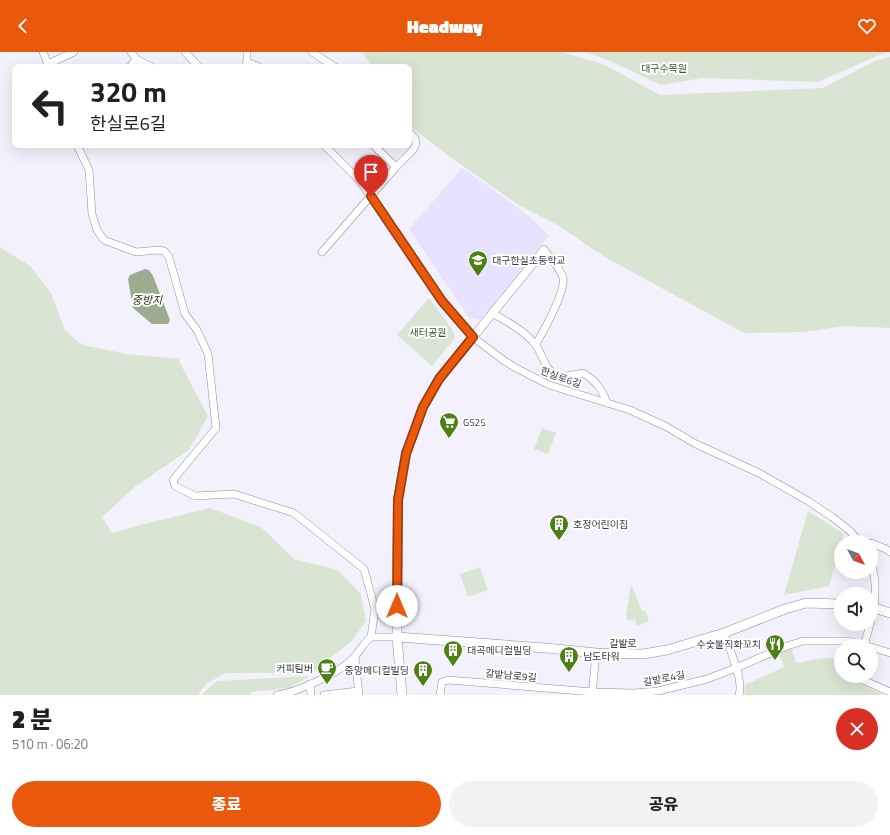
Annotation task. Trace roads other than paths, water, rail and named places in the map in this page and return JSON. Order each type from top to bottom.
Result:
[{"type":"main road","points":[[402,695],[397,637],[398,500],[406,454],[426,401],[439,379],[473,337]]},
{"type":"main road","name":"갈밭로","points":[[397,637],[596,653],[643,654],[667,650],[724,633],[785,609],[806,603],[834,604]]},
{"type":"main road","points":[[878,609],[890,613]]},
{"type":"street","points":[[44,52],[48,64]]},
{"type":"street","points":[[53,64],[74,52]]},
{"type":"street","points":[[130,52],[136,59],[146,64]]},
{"type":"street","points":[[185,52],[196,64]]},
{"type":"street","points":[[246,64],[247,52]]},
{"type":"street","points":[[312,52],[330,64]]},
{"type":"street","points":[[132,64],[136,59]]},
{"type":"street","points":[[322,252],[396,167],[413,150],[416,144],[415,138],[412,135]]},
{"type":"street","points":[[78,148],[89,170],[92,214],[97,230],[104,240],[136,252],[158,250],[164,251],[169,257],[185,314],[197,330],[208,354],[216,428],[173,480],[174,486],[195,496],[234,494],[294,513],[364,569],[375,609],[371,637],[363,644],[355,657],[340,668],[310,684],[288,693],[277,695]]},
{"type":"street","name":"한실로6길","points":[[327,148],[349,169],[371,196],[442,301],[473,337],[516,368],[549,385],[630,410],[661,424],[696,444],[759,473],[808,501],[832,517],[854,535]]},
{"type":"street","points":[[376,148],[396,167]]},
{"type":"street","points":[[473,337],[544,250],[560,271],[564,279],[563,287],[554,309],[536,344]]},
{"type":"street","points":[[492,314],[523,331],[536,344],[545,364],[550,371],[559,376],[583,373],[592,378],[602,390],[607,403]]},
{"type":"street","points":[[557,388],[559,376]]},
{"type":"street","points":[[878,546],[890,552]]},
{"type":"street","points":[[724,633],[736,668],[741,689],[739,695]]},
{"type":"street","points":[[371,637],[397,637]]},
{"type":"street","name":"갈밭로4길","points":[[592,694],[634,694],[658,691],[707,679],[802,641],[834,641]]},
{"type":"street","name":"갈밭로4길","points":[[878,650],[890,653]]},
{"type":"street","points":[[592,694],[596,653]]},
{"type":"street","points":[[324,695],[358,693],[355,657]]},
{"type":"street","name":"갈밭남로9길","points":[[440,695],[442,682],[449,680],[592,694]]},
{"type":"street","points":[[870,683],[890,692]]},
{"type":"street","points":[[310,684],[311,695]]},
{"type":"water","name":"중방지","points":[[145,269],[149,270],[153,276],[170,320],[168,324],[152,324],[133,308],[128,279],[130,275]]},
{"type":"place","name":"대구한실초등학교","points":[[478,277]]},
{"type":"place","name":"GS25","points":[[449,439]]},
{"type":"place","name":"호정어린이집","points":[[559,541]]},
{"type":"place","name":"수숯불직화꼬치","points":[[775,661]]},
{"type":"place","name":"대곡메디컬빌딩","points":[[453,667]]},
{"type":"place","name":"남도타워","points":[[569,673]]},
{"type":"place","name":"커피팀버","points":[[327,685]]},
{"type":"place","name":"중앙메디컬빌딩","points":[[423,687]]},
{"type":"park label","name":"대구수목원","points":[[664,68]]},
{"type":"park label","name":"새터공원","points":[[428,332]]}]
